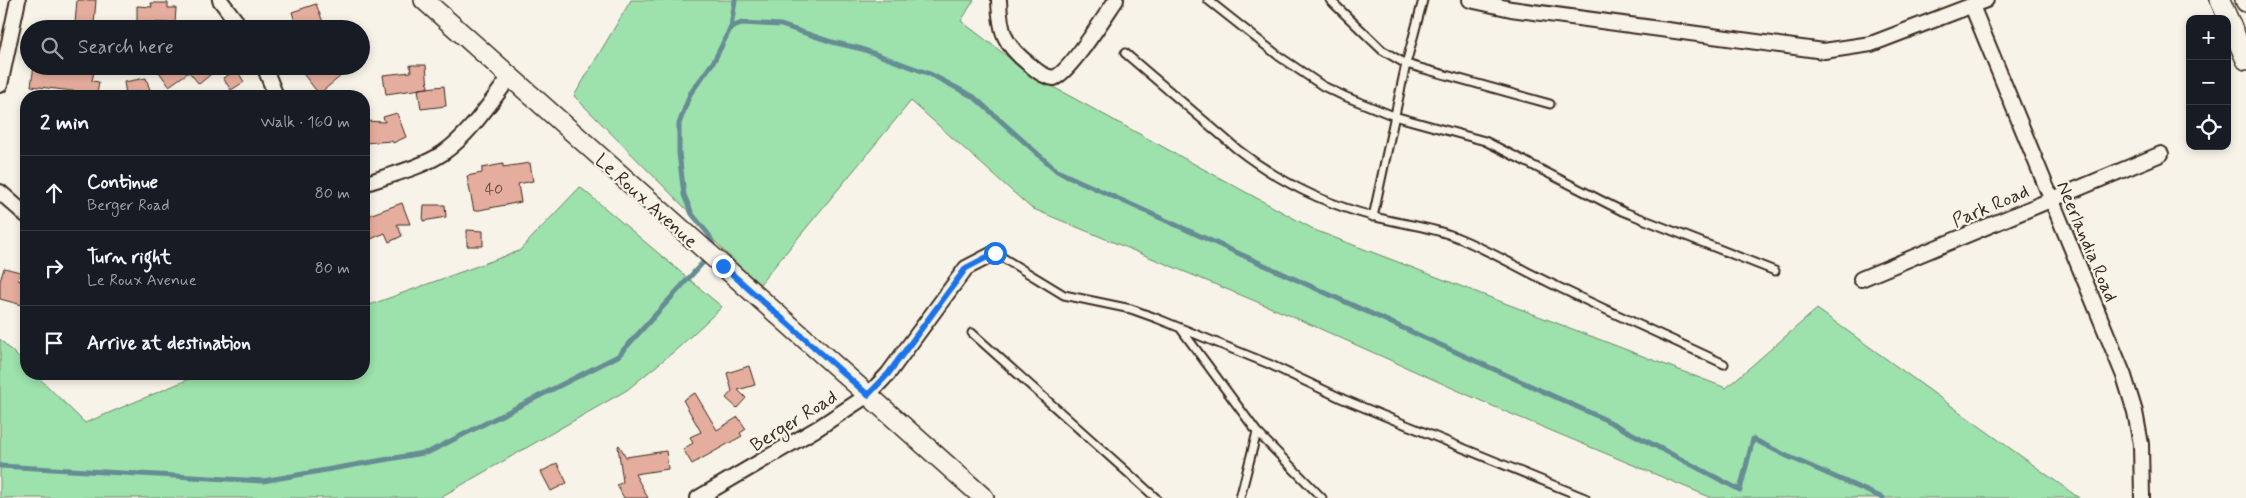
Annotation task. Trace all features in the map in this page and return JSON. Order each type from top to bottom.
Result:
[{"type":"main road","name":"Le Roux Avenue","points":[[424,0],[984,498]]},
{"type":"main road","points":[[2220,0],[2246,60]]},
{"type":"street","points":[[0,85],[18,0]]},
{"type":"street","points":[[220,0],[235,20]]},
{"type":"street","points":[[1000,0],[1001,26],[1005,40],[1010,48],[1041,74],[1054,78],[1060,75],[1072,61],[1116,0]]},
{"type":"street","points":[[1470,0],[1520,10],[1824,50],[1871,44],[1986,0]]},
{"type":"street","name":"Neerlandia Road","points":[[1972,6],[2050,200],[2124,376],[2141,444],[2142,498]]},
{"type":"street","points":[[268,75],[274,90]]},
{"type":"street","points":[[370,182],[425,162],[443,153],[476,120],[510,77]]},
{"type":"street","name":"Park Road","points":[[1861,279],[2162,154]]},
{"type":"street","points":[[0,192],[20,210]]},
{"type":"street","name":"Berger Road","points":[[698,498],[818,428],[868,395],[888,374],[966,268],[995,253]]},
{"type":"lane","points":[[1208,0],[1280,57],[1324,86],[1394,116],[1485,141],[1622,211],[1776,271]]},
{"type":"lane","points":[[1330,0],[1382,50],[1406,64],[1550,104]]},
{"type":"lane","points":[[1373,217],[1394,116],[1423,0]]},
{"type":"lane","points":[[1125,53],[1255,163],[1318,200],[1373,217],[1424,226],[1458,238],[1552,285],[1724,364]]},
{"type":"lane","points":[[995,253],[1064,296],[1131,309],[1270,364],[1343,399],[1585,498]]},
{"type":"lane","points":[[1181,329],[1257,432],[1322,498]]},
{"type":"lane","points":[[972,333],[1156,498]]},
{"type":"lane","points":[[1240,498],[1257,432]]},
{"type":"green space","points":[[631,0],[974,0],[961,21],[1033,76],[1317,231],[1726,388],[1817,309],[2079,498],[1712,498],[1497,408],[1296,318],[1031,208],[911,101],[760,284],[729,256],[701,224],[574,96]]},
{"type":"green space","points":[[580,187],[722,307],[677,349],[627,390],[439,498],[0,498],[0,339],[20,359],[20,380],[41,380],[85,423],[187,380],[370,380],[370,305],[519,251]]},
{"type":"building","points":[[77,0],[96,0],[94,20],[75,20]]},
{"type":"building","points":[[151,3],[168,3],[168,8],[176,8],[175,20],[137,20],[137,6],[152,7]]},
{"type":"building","points":[[316,4],[322,20],[294,20],[292,12]]},
{"type":"building","points":[[410,65],[426,65],[428,88],[386,94],[383,75],[411,72]]},
{"type":"building","points":[[33,75],[93,75],[92,81],[99,82],[98,90],[64,90],[31,86]]},
{"type":"building","points":[[161,75],[185,75],[169,86]]},
{"type":"building","points":[[192,75],[210,75],[199,84]]},
{"type":"building","points":[[228,75],[240,75],[244,82],[231,90],[223,78]]},
{"type":"building","points":[[304,75],[342,75],[324,90],[316,90]]},
{"type":"building","points":[[146,78],[150,90],[125,90],[124,82]]},
{"type":"building","points":[[444,86],[446,106],[421,109],[418,89]]},
{"type":"building","points":[[397,113],[406,137],[393,143],[392,141],[370,143],[370,121],[385,122],[383,117]]},
{"type":"building","points":[[530,163],[533,181],[518,184],[521,202],[474,211],[467,176],[482,173],[482,168],[503,164],[503,167]]},
{"type":"building","points":[[402,203],[410,224],[397,224],[402,236],[389,242],[385,233],[370,239],[370,215]]},
{"type":"building","points":[[424,205],[445,205],[446,217],[423,221]]},
{"type":"building","points":[[467,230],[483,231],[483,246],[467,246]]},
{"type":"building","points":[[4,268],[20,272],[18,280],[20,280],[20,304],[0,299],[0,281]]},
{"type":"building","points":[[749,366],[755,385],[738,390],[746,398],[737,408],[726,398],[732,391],[727,373]]},
{"type":"building","points":[[695,393],[717,430],[738,417],[746,429],[740,433],[742,436],[692,464],[683,449],[693,443],[690,437],[701,432],[683,400]]},
{"type":"building","points":[[619,445],[626,457],[666,451],[668,469],[635,474],[648,498],[624,498],[617,485],[623,482]]},
{"type":"building","points":[[557,463],[567,483],[551,491],[541,472]]},
{"type":"waterway","points":[[731,27],[735,0]]},
{"type":"waterway","points":[[713,251],[715,249],[709,235],[692,214],[684,195],[679,153],[679,124],[690,94],[714,61],[731,27],[742,23],[781,25],[832,42],[862,49],[930,74],[974,97],[1057,171],[1606,420],[1740,490],[1753,439],[1883,498]]},
{"type":"waterway","points":[[0,466],[263,481],[429,452],[618,356],[708,257]]},
{"type":"route","points":[[723,266],[868,395],[888,374],[966,268],[976,261],[995,253]]}]
